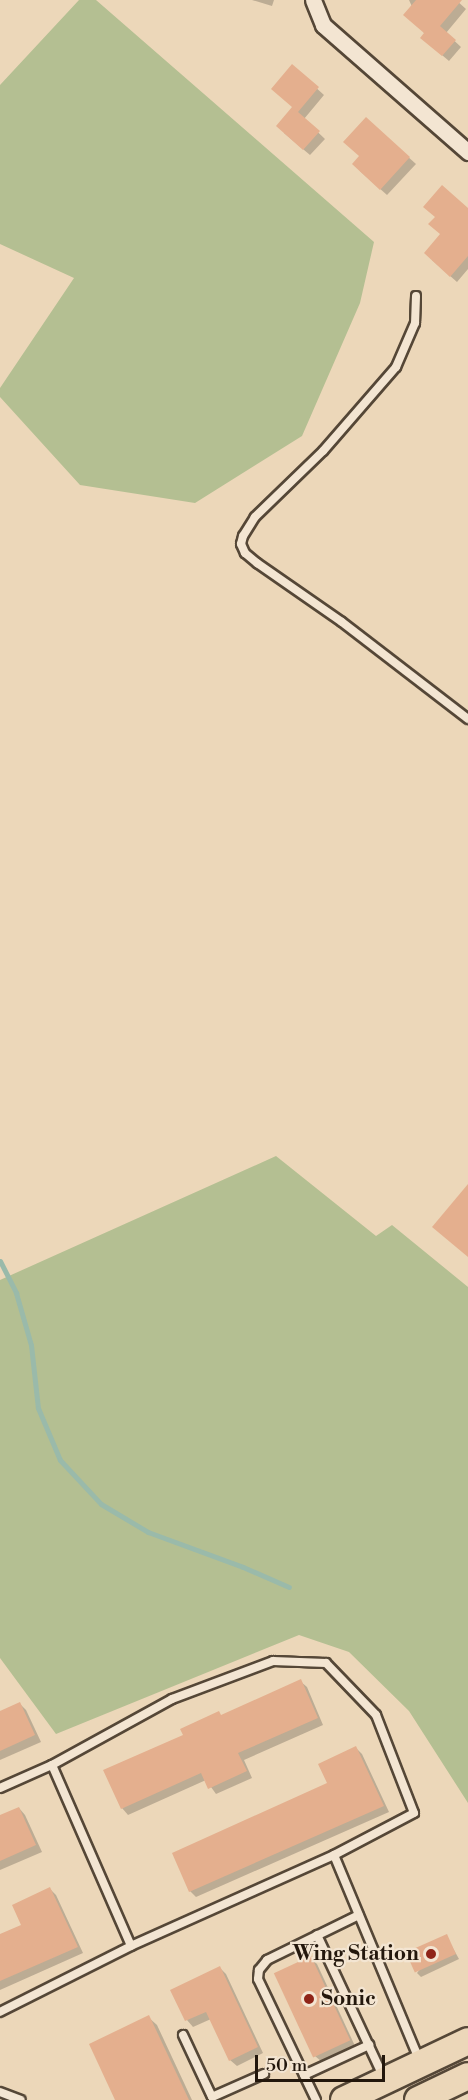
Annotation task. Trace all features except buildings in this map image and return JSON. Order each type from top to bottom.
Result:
[{"type":"main road","points":[[344,2100],[468,2042]]},
{"type":"main road","points":[[418,2100],[468,2076]]},
{"type":"street","points":[[313,0],[323,26],[468,152]]},
{"type":"lane","points":[[416,297],[416,322],[396,366],[323,451],[255,517],[243,536],[241,544],[245,554],[342,622],[468,719]]},
{"type":"lane","points":[[0,1788],[52,1766],[172,1699],[273,1661],[326,1663],[376,1714],[414,1813],[334,1855],[131,1946],[0,2012]]},
{"type":"lane","points":[[52,1766],[131,1946]]},
{"type":"lane","points":[[334,1855],[421,2064]]},
{"type":"lane","points":[[316,2100],[258,1979],[259,1970],[267,1960],[359,1915]]},
{"type":"lane","points":[[317,1935],[385,2080]]},
{"type":"lane","points":[[183,2035],[213,2098],[264,2074]]},
{"type":"lane","points":[[304,2075],[369,2045]]},
{"type":"lane","points":[[0,2092],[21,2100]]},
{"type":"green space","points":[[79,0],[96,0],[374,242],[360,303],[302,436],[195,503],[80,485],[0,397],[0,388],[74,278],[0,244],[0,85]]},
{"type":"green space","points":[[276,1156],[376,1236],[392,1225],[468,1287],[468,1803],[409,1711],[349,1652],[299,1635],[56,1734],[0,1658],[0,1280]]},
{"type":"waterway","points":[[0,1261],[16,1293],[31,1345],[38,1408],[60,1460],[101,1504],[148,1532],[243,1567],[289,1587]]},
{"type":"place","name":"Wing Station","points":[[431,1954]]},
{"type":"place","name":"Sonic","points":[[309,1999]]}]
